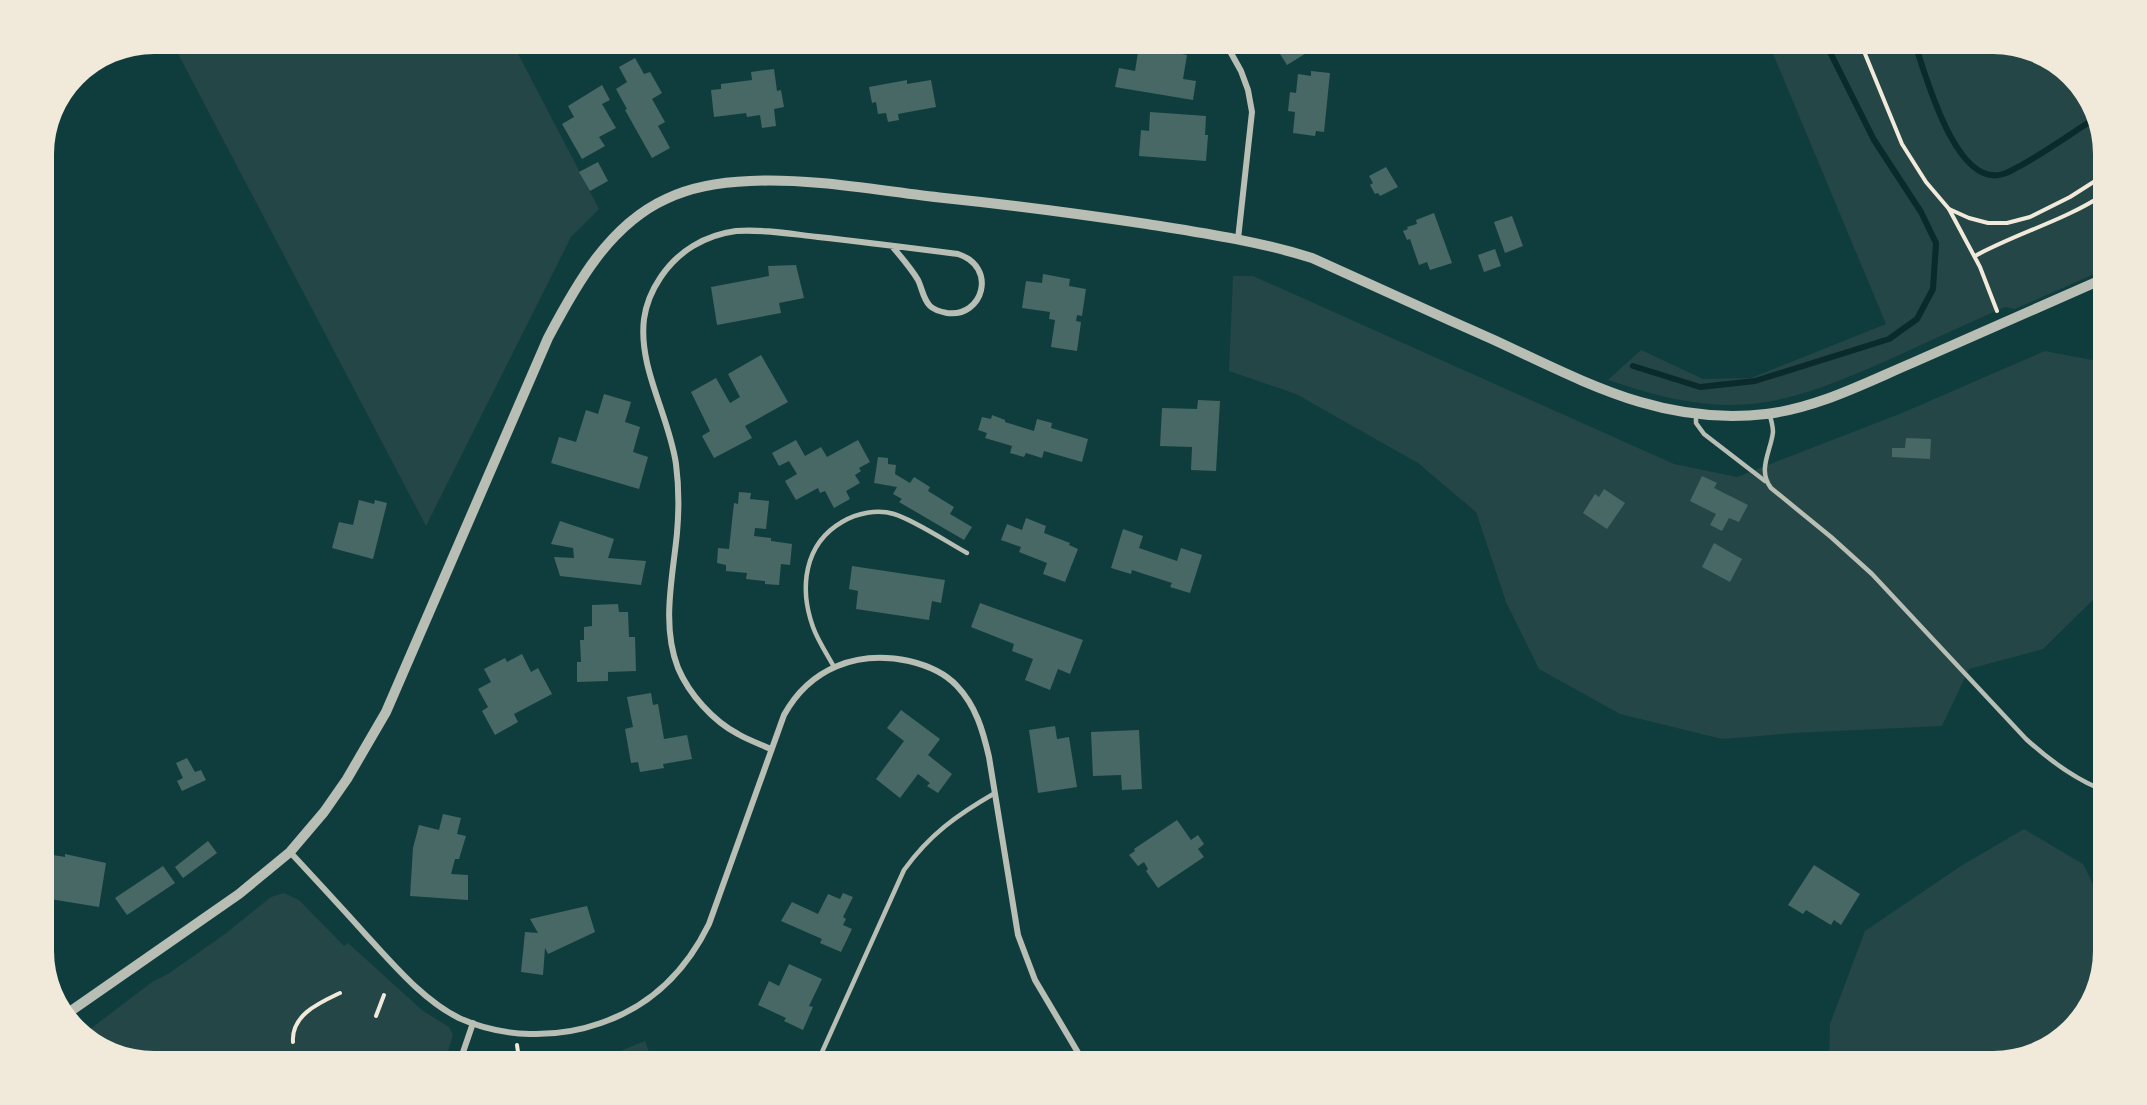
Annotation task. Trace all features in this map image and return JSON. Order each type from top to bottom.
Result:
[{"type":"street","points":[[1232,54],[1248,90],[1252,112],[1238,239]]},
{"type":"street","points":[[73,1009],[239,894],[290,852],[324,812],[347,779],[386,712],[548,338],[571,295],[598,255],[626,225],[645,210],[691,189],[713,183],[796,182],[1046,209],[1238,239],[1279,248],[1312,258],[1627,398],[1665,410],[1696,414],[1733,416],[1768,413],[1836,395],[2093,283]]},
{"type":"street","points":[[771,748],[737,734],[719,721],[689,687],[678,667],[671,642],[669,610],[677,532],[678,488],[668,429],[645,359],[642,335],[645,316],[651,296],[660,278],[668,269],[692,247],[712,237],[735,231],[763,231],[892,246],[958,254],[969,258],[977,265],[982,276],[978,297],[972,306],[963,312],[953,314],[941,312],[930,306],[913,273],[892,246]]},
{"type":"street","points":[[290,852],[404,975],[446,1009],[473,1023],[492,1029],[516,1032],[561,1034],[609,1020],[633,1009],[661,990],[698,946],[709,924],[771,748],[793,698],[806,685],[834,667],[858,659],[878,657],[921,664],[940,673],[956,685],[967,698],[983,731],[1018,935],[1035,980],[1077,1051]]},
{"type":"street","points":[[464,1051],[473,1023]]},
{"type":"lane","points":[[1766,482],[1765,462],[1773,432],[1768,413]]},
{"type":"lane","points":[[1696,414],[1696,423],[1704,434],[1766,482],[1770,488],[1872,574],[2026,739],[2070,774],[2093,786]]},
{"type":"lane","points":[[834,667],[814,628],[805,589],[807,568],[814,549],[826,532],[856,514],[875,512],[894,514],[967,553]]},
{"type":"lane","points":[[823,1051],[904,870],[923,844],[939,829],[958,814],[995,793]]},
{"type":"path","points":[[1865,54],[1902,144],[1926,182],[1949,209],[1975,256],[2001,324]]},
{"type":"path","points":[[1949,209],[1988,223],[2007,223],[2030,217],[2093,182]]},
{"type":"path","points":[[1975,256],[2011,238],[2066,217],[2093,201]]},
{"type":"path","points":[[293,1042],[292,1033],[304,1014],[314,1006],[340,993]]},
{"type":"path","points":[[376,1016],[384,995]]},
{"type":"shaded area","points":[[178,54],[518,54],[599,209],[571,237],[426,526]]},
{"type":"shaded area","points":[[1773,54],[1993,54],[2019,57],[2049,71],[2076,98],[2088,122],[2091,134],[2093,147],[2093,274],[2015,309],[2005,307],[1838,381],[1775,400],[1732,405],[1700,403],[1654,394],[1608,380],[1641,350],[1703,379],[1751,378],[1886,324]]},
{"type":"shaded area","points":[[1233,276],[1253,276],[1674,464],[1737,477],[1902,413],[2045,351],[2093,360],[2093,600],[2043,649],[1969,669],[1942,726],[1722,739],[1620,714],[1539,669],[1506,602],[1476,512],[1418,463],[1296,394],[1229,371]]},
{"type":"shaded area","points":[[2024,829],[2083,864],[2093,884],[2093,951],[2090,977],[2076,1007],[2049,1034],[2019,1048],[1993,1051],[1829,1051],[1830,1024],[1865,931],[1961,866]]},
{"type":"shaded area","points":[[284,893],[299,900],[344,946],[348,943],[423,1011],[449,1027],[453,1035],[448,1051],[154,1051],[128,1048],[110,1041],[91,1028],[152,982],[168,974],[225,934],[271,897]]},
{"type":"shaded area","points":[[645,1041],[648,1051],[620,1051]]},
{"type":"building","points":[[1138,54],[1187,55],[1183,79],[1196,81],[1193,100],[1115,87],[1119,68],[1135,71]]},
{"type":"building","points":[[1280,54],[1305,54],[1287,65]]},
{"type":"building","points":[[635,58],[644,74],[650,72],[662,93],[652,99],[665,122],[658,126],[670,148],[652,158],[616,89],[627,82],[619,67]]},
{"type":"building","points":[[774,69],[777,91],[781,90],[784,107],[774,109],[776,126],[762,128],[760,115],[747,117],[746,113],[714,117],[711,90],[721,89],[721,84],[752,80],[751,72]]},
{"type":"building","points":[[1311,71],[1330,73],[1324,132],[1316,131],[1315,136],[1293,133],[1295,112],[1288,111],[1290,92],[1296,93],[1298,74],[1311,76]]},
{"type":"building","points":[[907,80],[907,84],[931,80],[936,107],[898,114],[899,120],[888,122],[886,113],[878,114],[876,102],[872,103],[869,87]]},
{"type":"building","points":[[602,85],[610,100],[602,104],[616,128],[599,137],[605,146],[582,159],[562,124],[574,117],[568,106]]},
{"type":"building","points":[[1150,112],[1206,116],[1205,135],[1208,135],[1206,161],[1139,156],[1141,130],[1149,131]]},
{"type":"building","points":[[598,162],[608,181],[590,191],[579,172]]},
{"type":"building","points":[[1386,167],[1398,187],[1380,196],[1378,193],[1375,194],[1370,185],[1373,183],[1369,176]]},
{"type":"building","points":[[1434,213],[1452,263],[1430,270],[1427,262],[1419,265],[1410,239],[1407,240],[1403,231],[1417,224],[1416,220]]},
{"type":"building","points":[[1512,216],[1523,246],[1505,253],[1494,222]]},
{"type":"building","points":[[1495,249],[1501,266],[1484,272],[1478,255]]},
{"type":"building","points":[[796,265],[804,298],[779,303],[781,313],[717,325],[711,287],[769,276],[768,266]]},
{"type":"building","points":[[1043,274],[1070,279],[1069,286],[1086,289],[1082,316],[1077,315],[1076,321],[1081,322],[1077,351],[1051,347],[1055,320],[1049,319],[1050,312],[1022,308],[1026,281],[1042,283]]},
{"type":"building","points":[[761,355],[788,402],[745,426],[752,438],[714,458],[702,436],[710,431],[691,392],[716,378],[730,403],[740,397],[728,374]]},
{"type":"building","points":[[604,394],[631,402],[625,422],[640,427],[633,452],[648,457],[639,489],[551,463],[559,437],[576,442],[586,410],[598,414]]},
{"type":"building","points":[[1198,400],[1220,401],[1216,471],[1191,470],[1192,447],[1160,446],[1162,408],[1197,409]]},
{"type":"building","points":[[992,415],[1005,422],[1034,431],[1037,419],[1052,423],[1051,428],[1088,439],[1082,462],[1044,451],[1042,458],[1026,453],[1024,457],[1010,453],[1012,446],[985,438],[987,433],[978,430],[982,417],[991,419]]},
{"type":"building","points":[[1906,438],[1931,439],[1930,459],[1892,457],[1892,448],[1905,448]]},
{"type":"building","points":[[796,440],[805,456],[821,447],[827,457],[858,440],[870,462],[859,468],[861,471],[855,475],[860,483],[846,491],[850,499],[834,508],[825,491],[820,493],[818,488],[796,500],[785,481],[797,474],[789,461],[779,466],[772,453]]},
{"type":"building","points":[[878,457],[888,458],[888,464],[896,465],[895,474],[910,483],[914,477],[930,487],[928,491],[954,507],[950,514],[972,527],[964,540],[899,502],[902,499],[893,494],[897,487],[874,483]]},
{"type":"building","points":[[1702,476],[1717,483],[1714,488],[1748,505],[1739,522],[1729,518],[1722,531],[1710,525],[1716,514],[1690,501]]},
{"type":"building","points":[[1604,489],[1625,503],[1607,529],[1583,513],[1595,494],[1599,497]]},
{"type":"building","points":[[739,492],[751,493],[750,499],[769,501],[766,529],[755,528],[754,536],[792,544],[790,565],[781,564],[779,585],[746,579],[747,573],[726,571],[726,565],[717,563],[718,548],[729,549],[734,503],[738,504]]},
{"type":"building","points":[[359,500],[374,504],[375,500],[387,503],[373,559],[332,548],[339,522],[353,525]]},
{"type":"building","points":[[1026,518],[1046,526],[1044,533],[1070,543],[1069,545],[1078,549],[1065,582],[1043,574],[1047,563],[1019,552],[1021,547],[1001,540],[1007,524],[1022,530]]},
{"type":"building","points":[[560,521],[614,539],[608,558],[646,561],[641,585],[560,576],[554,557],[574,558],[573,548],[551,544]]},
{"type":"building","points":[[1123,529],[1143,536],[1139,548],[1177,561],[1181,548],[1202,555],[1190,593],[1170,587],[1172,583],[1132,570],[1131,574],[1111,568]]},
{"type":"building","points":[[1714,543],[1742,559],[1730,582],[1702,567]]},
{"type":"building","points":[[852,566],[945,580],[941,603],[932,601],[929,620],[856,609],[858,591],[849,589]]},
{"type":"building","points":[[980,603],[1083,640],[1070,674],[1058,669],[1050,690],[1025,680],[1033,659],[1012,651],[1014,644],[971,627]]},
{"type":"building","points":[[618,604],[619,612],[628,612],[629,637],[635,637],[636,671],[608,672],[608,681],[577,682],[577,662],[581,662],[580,640],[584,640],[584,627],[592,626],[592,605]]},
{"type":"building","points":[[522,654],[531,672],[538,668],[552,694],[514,714],[518,722],[495,735],[482,711],[488,707],[478,689],[491,682],[484,669],[505,658],[507,662]]},
{"type":"building","points":[[651,693],[653,705],[658,704],[664,739],[687,735],[692,759],[663,764],[664,768],[640,772],[638,762],[631,763],[625,729],[633,727],[627,697]]},
{"type":"building","points":[[901,710],[940,739],[928,755],[952,774],[938,793],[927,786],[930,783],[918,774],[900,798],[876,779],[904,741],[887,728]]},
{"type":"building","points":[[1055,726],[1057,739],[1069,737],[1077,787],[1038,793],[1029,730]]},
{"type":"building","points":[[1139,730],[1142,789],[1122,790],[1121,775],[1093,776],[1091,732]]},
{"type":"building","points":[[187,758],[195,772],[201,770],[206,780],[182,791],[177,781],[183,778],[176,763]]},
{"type":"building","points":[[443,814],[461,818],[457,834],[466,836],[459,859],[455,859],[451,874],[468,875],[468,900],[410,896],[413,848],[419,825],[439,830]]},
{"type":"building","points":[[1177,820],[1191,840],[1198,835],[1204,844],[1198,849],[1204,857],[1158,888],[1146,871],[1148,869],[1144,862],[1138,866],[1129,855],[1135,851],[1134,849]]},
{"type":"building","points":[[208,841],[217,853],[183,878],[175,867]]},
{"type":"building","points":[[65,854],[106,863],[99,907],[54,900],[54,855],[65,857]]},
{"type":"building","points":[[1814,865],[1860,894],[1841,925],[1834,920],[1831,925],[1806,910],[1803,914],[1788,905]]},
{"type":"building","points":[[163,866],[175,883],[127,915],[115,898]]},
{"type":"building","points":[[843,893],[853,897],[843,917],[846,919],[843,925],[852,929],[841,952],[820,943],[822,939],[781,921],[792,902],[818,914],[828,894],[840,899]]},
{"type":"building","points":[[587,906],[595,932],[548,954],[545,948],[543,975],[521,972],[525,932],[538,933],[530,919]]},
{"type":"building","points":[[789,964],[822,979],[809,1006],[813,1007],[803,1030],[784,1021],[786,1018],[758,1005],[769,981],[779,986]]},
{"type":"waterway","points":[[1633,366],[1700,387],[1755,381],[1889,339],[1917,319],[1933,289],[1936,243],[1921,212],[1874,140],[1831,54]]},
{"type":"waterway","points":[[1918,54],[1935,103],[1957,148],[1971,165],[1986,174],[2010,172],[2088,123]]}]
